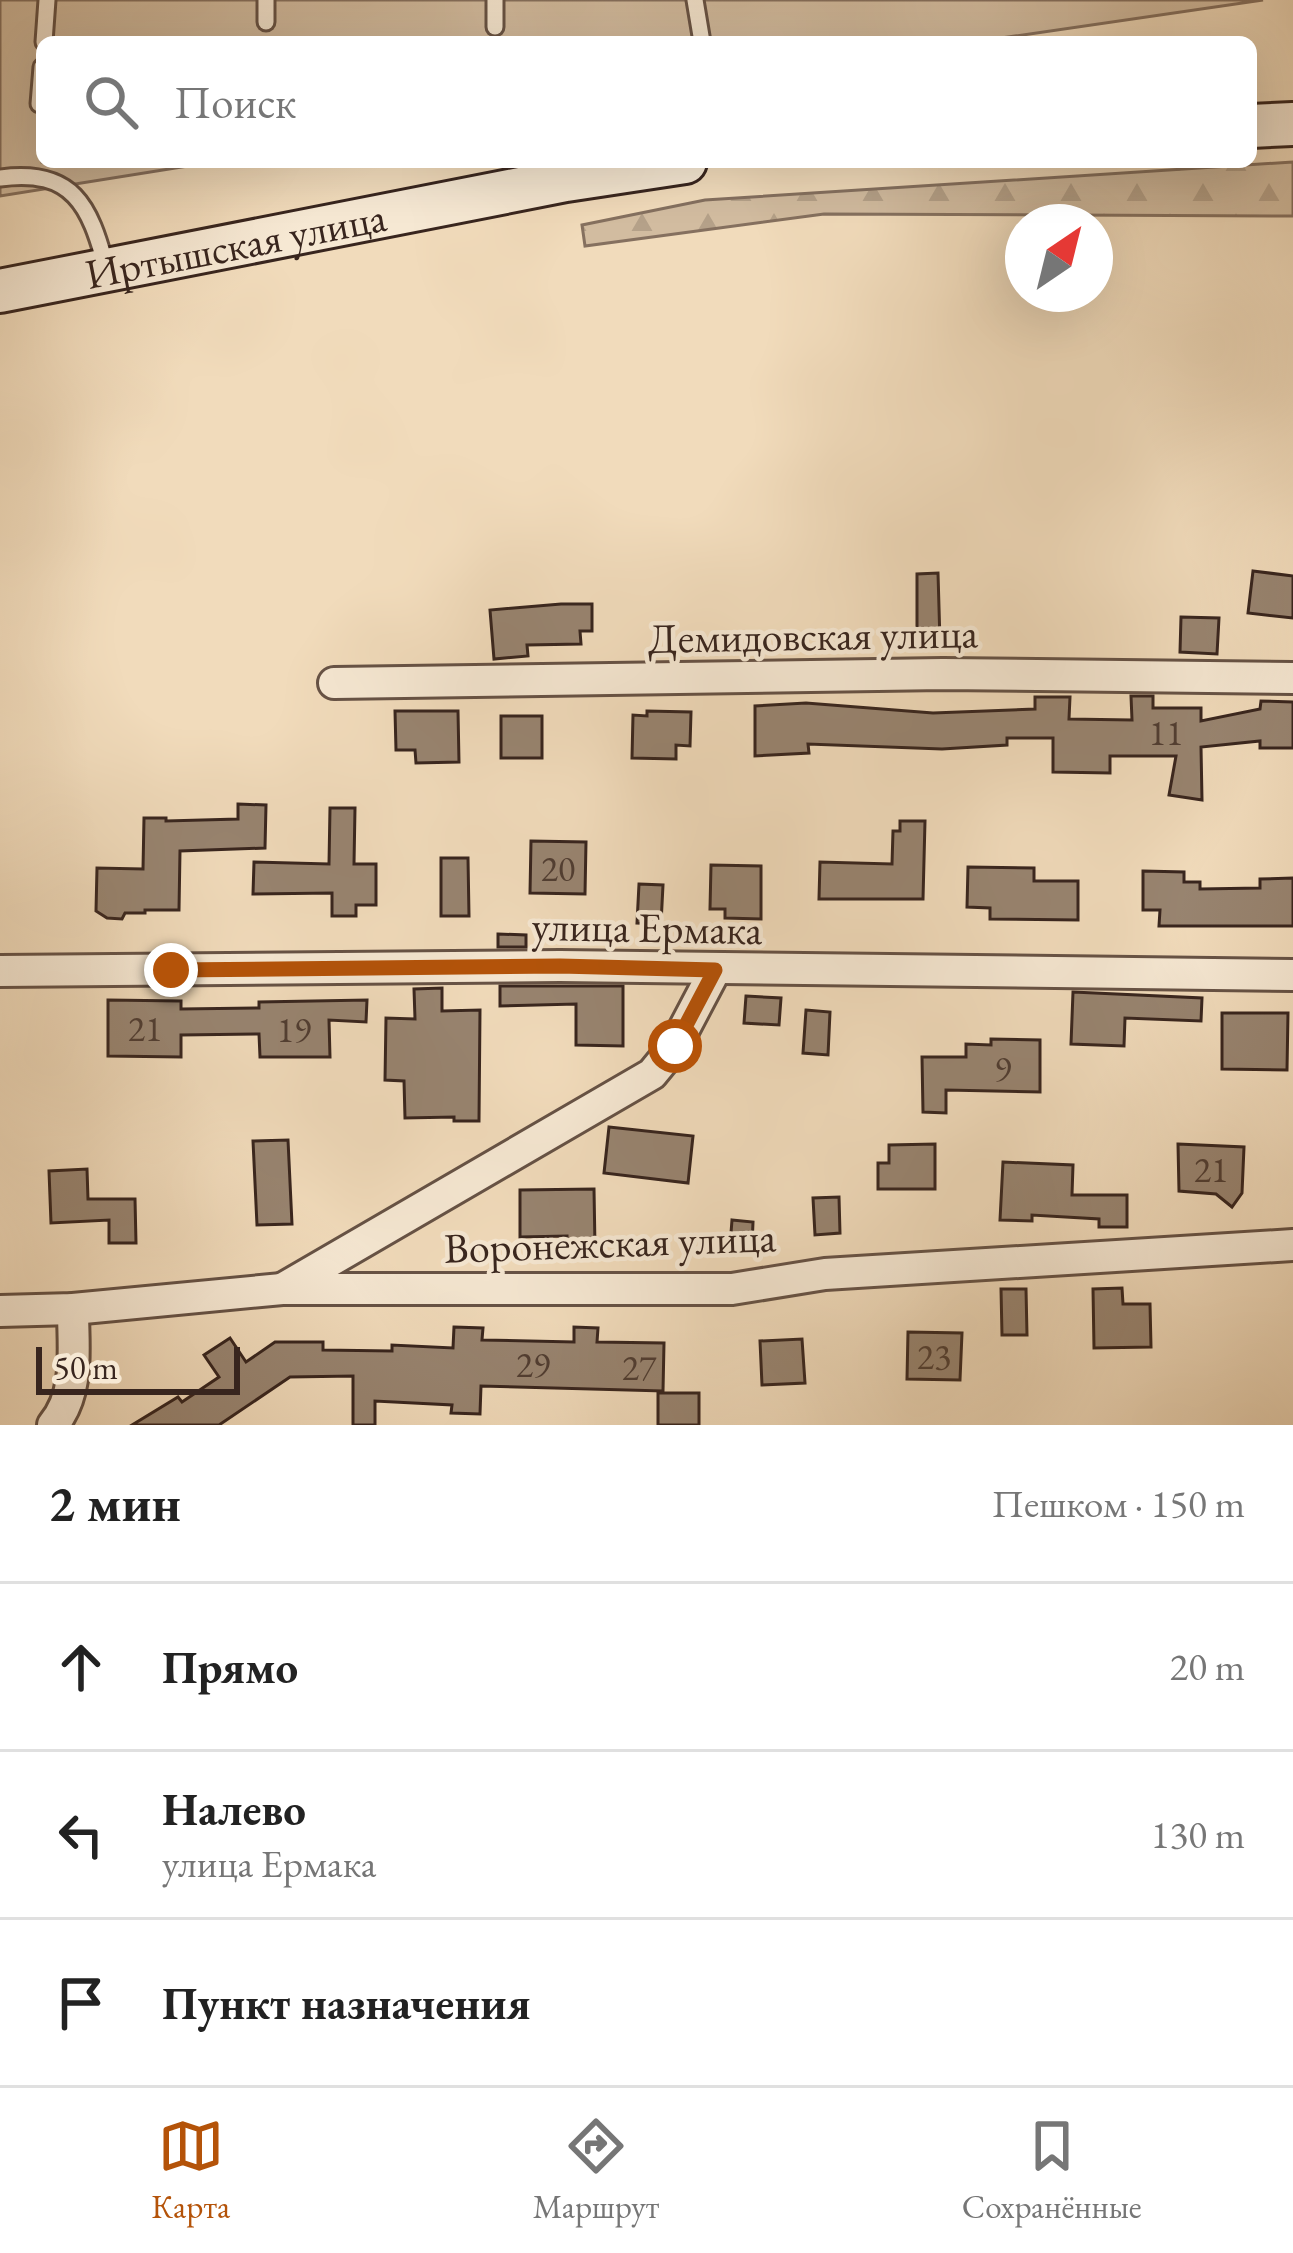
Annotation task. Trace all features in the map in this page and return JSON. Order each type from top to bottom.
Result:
[{"type":"main road","points":[[1257,126],[1293,124]]},
{"type":"main road","name":"Иртышская улица","points":[[0,291],[645,168]]},
{"type":"street","name":"Демидовская улица","points":[[334,683],[943,674],[1293,678]]},
{"type":"street","name":"улица Ермака","points":[[0,971],[560,966],[1293,976]]},
{"type":"street","points":[[282,1289],[652,1074],[675,1046],[715,970]]},
{"type":"street","name":"Воронежская улица","points":[[0,1311],[73,1309],[282,1289],[713,1290],[825,1274],[1293,1245]]},
{"type":"street","points":[[53,1425],[69,1401],[72,1384],[73,1309]]},
{"type":"lane","points":[[44,36],[47,0]]},
{"type":"lane","points":[[266,0],[266,22]]},
{"type":"lane","points":[[495,0],[495,27]]},
{"type":"lane","points":[[695,0],[701,36]]},
{"type":"lane","points":[[0,178],[37,177],[56,183],[81,201],[95,223],[107,270]]},
{"type":"green space","points":[[0,0],[1263,0],[1015,36],[36,36],[36,168],[175,168],[0,196]]},
{"type":"green space","points":[[1293,162],[1293,216],[1113,215],[1113,204],[1005,204],[1005,215],[824,214],[585,246],[582,225],[705,200],[1257,168],[1257,164]]},
{"type":"building","points":[[1253,571],[1293,576],[1293,618],[1248,613]]},
{"type":"building","points":[[938,573],[940,642],[917,641],[917,574]]},
{"type":"building","points":[[592,604],[592,631],[580,631],[581,644],[527,645],[528,656],[494,659],[490,610]]},
{"type":"building","points":[[1181,617],[1219,618],[1217,654],[1180,652]]},
{"type":"building","points":[[1131,696],[1153,696],[1153,708],[1201,708],[1201,721],[1260,709],[1261,701],[1293,702],[1293,748],[1260,748],[1260,741],[1201,747],[1202,800],[1169,795],[1176,756],[1110,756],[1110,773],[1053,772],[1053,738],[1007,738],[1007,745],[942,749],[808,744],[809,753],[755,756],[755,706],[806,703],[933,713],[1035,709],[1035,697],[1070,697],[1069,719],[1132,720]]},
{"type":"building","points":[[395,711],[458,711],[459,762],[416,763],[415,750],[396,750]]},
{"type":"building","points":[[647,711],[691,712],[690,746],[676,745],[676,759],[632,758],[633,715],[647,716]]},
{"type":"building","points":[[501,716],[542,716],[542,758],[501,758]]},
{"type":"building","points":[[238,804],[266,805],[265,848],[180,851],[179,910],[125,913],[122,919],[96,911],[97,868],[143,869],[144,818],[238,819]]},
{"type":"building","points":[[330,808],[355,808],[354,864],[376,864],[376,905],[356,905],[356,916],[332,916],[332,893],[253,894],[254,862],[329,864]]},
{"type":"building","points":[[900,821],[925,821],[923,899],[819,899],[820,862],[892,864],[893,831],[900,831]]},
{"type":"building","points":[[531,841],[586,842],[585,894],[530,893]]},
{"type":"building","points":[[441,858],[468,858],[469,916],[441,916]]},
{"type":"building","points":[[711,865],[761,866],[761,919],[725,918],[725,909],[710,909]]},
{"type":"building","points":[[968,867],[1034,868],[1034,881],[1078,881],[1078,920],[990,919],[990,908],[967,907]]},
{"type":"building","points":[[1143,871],[1184,872],[1184,882],[1200,882],[1200,889],[1260,888],[1260,879],[1293,878],[1293,926],[1159,926],[1160,910],[1143,910]]},
{"type":"building","points":[[639,884],[663,885],[661,924],[637,923]]},
{"type":"building","points":[[498,934],[526,935],[526,947],[498,947]]},
{"type":"building","points":[[500,986],[623,986],[623,1046],[576,1045],[576,1004],[500,1006]]},
{"type":"building","points":[[442,988],[442,1011],[480,1010],[479,1121],[405,1118],[404,1081],[385,1080],[386,1018],[415,1019],[414,989]]},
{"type":"building","points":[[1073,992],[1202,998],[1201,1021],[1125,1018],[1124,1046],[1071,1044]]},
{"type":"building","points":[[746,996],[781,998],[779,1025],[744,1023]]},
{"type":"building","points":[[108,1000],[181,1001],[181,1009],[367,1000],[366,1022],[329,1020],[330,1057],[260,1057],[259,1034],[181,1035],[181,1057],[108,1056]]},
{"type":"building","points":[[806,1010],[830,1012],[828,1055],[803,1053]]},
{"type":"building","points":[[1222,1013],[1288,1013],[1287,1070],[1222,1069]]},
{"type":"building","points":[[991,1039],[1040,1040],[1040,1092],[946,1090],[946,1113],[923,1112],[922,1057],[966,1057],[966,1044],[991,1045]]},
{"type":"building","points":[[609,1127],[693,1136],[688,1183],[604,1173]]},
{"type":"building","points":[[288,1140],[292,1224],[257,1225],[253,1141]]},
{"type":"building","points":[[935,1144],[935,1189],[878,1189],[878,1163],[889,1163],[889,1145]]},
{"type":"building","points":[[1178,1144],[1244,1147],[1242,1193],[1232,1207],[1216,1194],[1179,1191]]},
{"type":"building","points":[[1003,1162],[1073,1165],[1072,1195],[1127,1195],[1127,1227],[1099,1227],[1099,1219],[1032,1215],[1032,1221],[1000,1220]]},
{"type":"building","points":[[87,1169],[88,1199],[135,1199],[136,1243],[109,1243],[109,1220],[51,1223],[49,1171]]},
{"type":"building","points":[[594,1189],[595,1247],[567,1247],[567,1236],[520,1237],[520,1190]]},
{"type":"building","points":[[839,1197],[840,1233],[815,1235],[813,1198]]},
{"type":"building","points":[[732,1220],[753,1222],[752,1247],[730,1246]]},
{"type":"building","points":[[1122,1288],[1123,1304],[1150,1304],[1151,1347],[1094,1348],[1093,1289]]},
{"type":"building","points":[[1001,1289],[1026,1289],[1027,1335],[1002,1335]]},
{"type":"building","points":[[454,1327],[483,1328],[482,1340],[574,1342],[574,1327],[598,1328],[597,1342],[664,1343],[663,1391],[481,1386],[480,1414],[451,1413],[452,1405],[375,1401],[375,1425],[353,1425],[353,1376],[290,1377],[219,1425],[132,1425],[178,1397],[182,1402],[219,1377],[204,1355],[230,1338],[246,1362],[275,1342],[323,1342],[323,1350],[392,1351],[392,1345],[453,1348]]},
{"type":"building","points":[[908,1332],[962,1333],[960,1380],[907,1379]]},
{"type":"building","points":[[802,1339],[805,1383],[762,1385],[760,1341]]},
{"type":"building","points":[[658,1393],[699,1393],[699,1425],[658,1425]]},
{"type":"route","points":[[171,970],[560,966],[715,970],[675,1046]]}]
